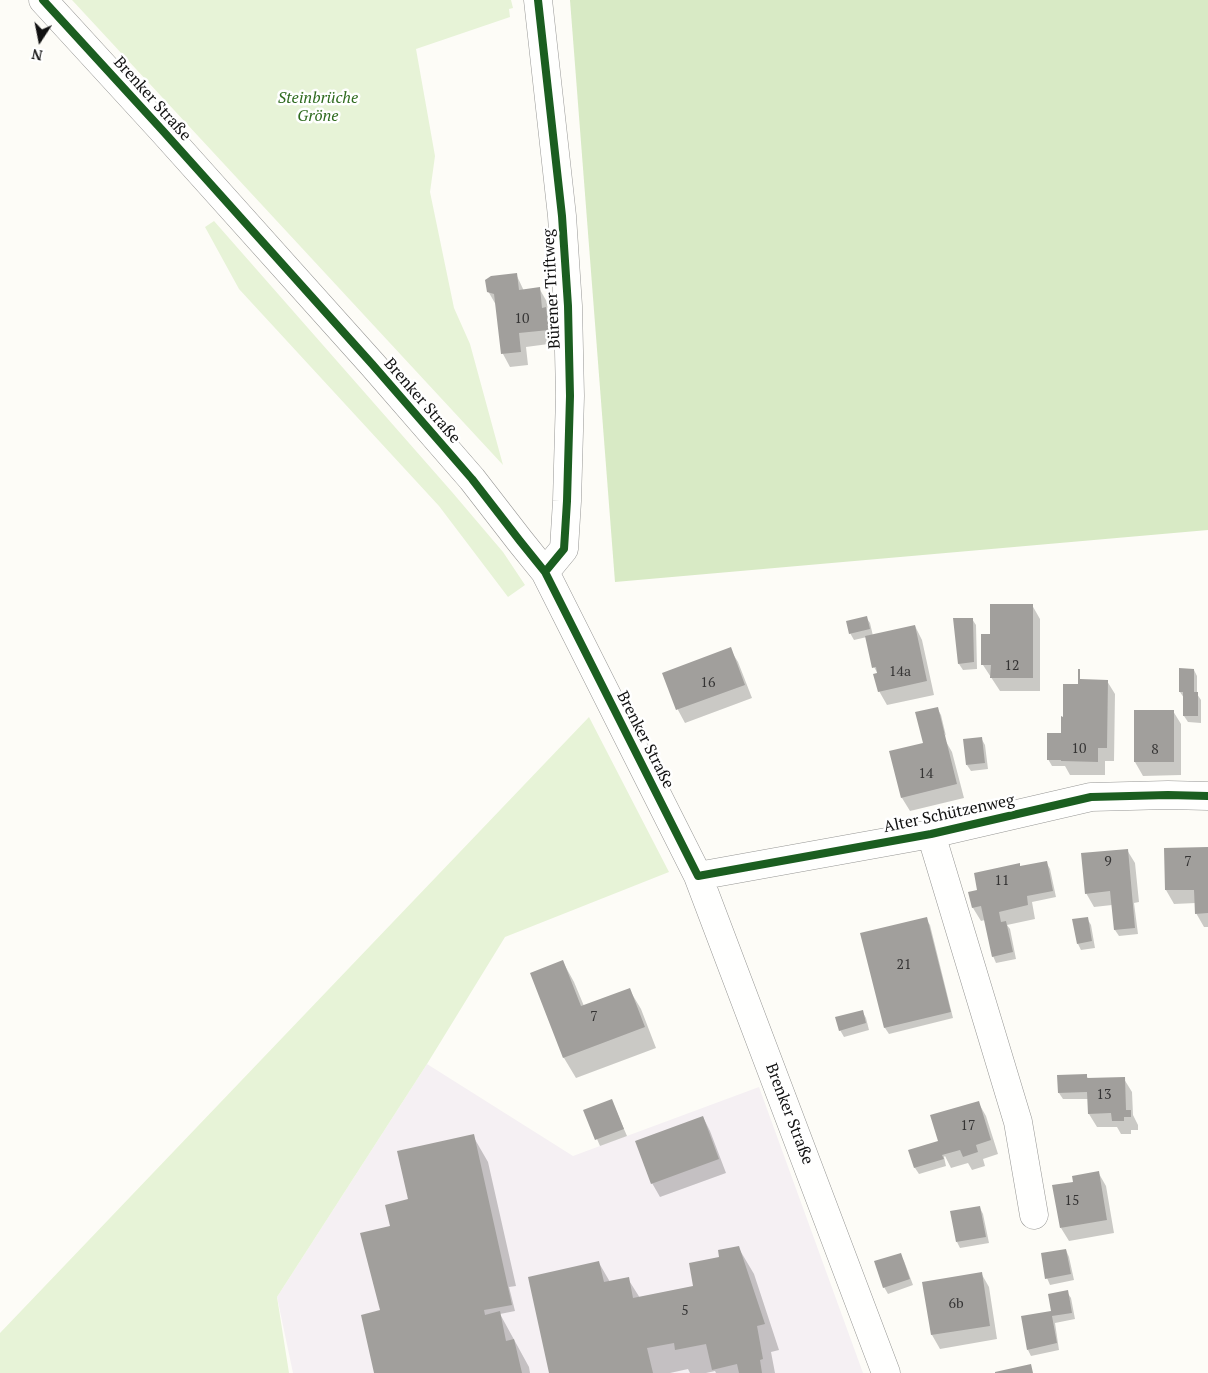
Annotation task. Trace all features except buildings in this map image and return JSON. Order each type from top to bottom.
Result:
[{"type":"street","name":"Brenker Straße","points":[[43,0],[372,364],[472,479],[546,572],[698,876],[886,1373]]},
{"type":"street","name":"Bürener Triftweg","points":[[538,0],[562,216],[568,306],[570,396],[564,549],[546,572]]},
{"type":"street","name":"Alter Schützenweg","points":[[698,876],[931,834],[1091,798],[1168,795],[1208,796]]},
{"type":"street","name":"Alter Schützenweg","points":[[931,834],[1018,1122],[1034,1216]]},
{"type":"shaded area","points":[[427,1064],[573,1156],[759,1087],[863,1373],[293,1373],[277,1297]]},
{"type":"green space","name":"Steinbrüche Gröne","points":[[72,0],[511,0],[513,8],[509,9],[510,17],[416,49],[435,156],[430,192],[454,308],[470,344],[503,465]]},
{"type":"green space","points":[[570,0],[1208,0],[1208,530],[615,582]]},
{"type":"green space","points":[[214,221],[452,492],[503,552],[525,585],[508,597],[439,506],[239,289],[205,227]]},
{"type":"green space","points":[[589,717],[669,872],[505,937],[427,1064],[277,1297],[289,1373],[0,1373],[0,1333]]},
{"type":"cycle path","points":[[43,0],[372,364],[472,479],[545,572],[698,876],[931,834],[1091,797],[1208,796]]},
{"type":"cycle path","points":[[538,0],[562,216],[568,306],[570,396],[564,549],[545,572]]}]
